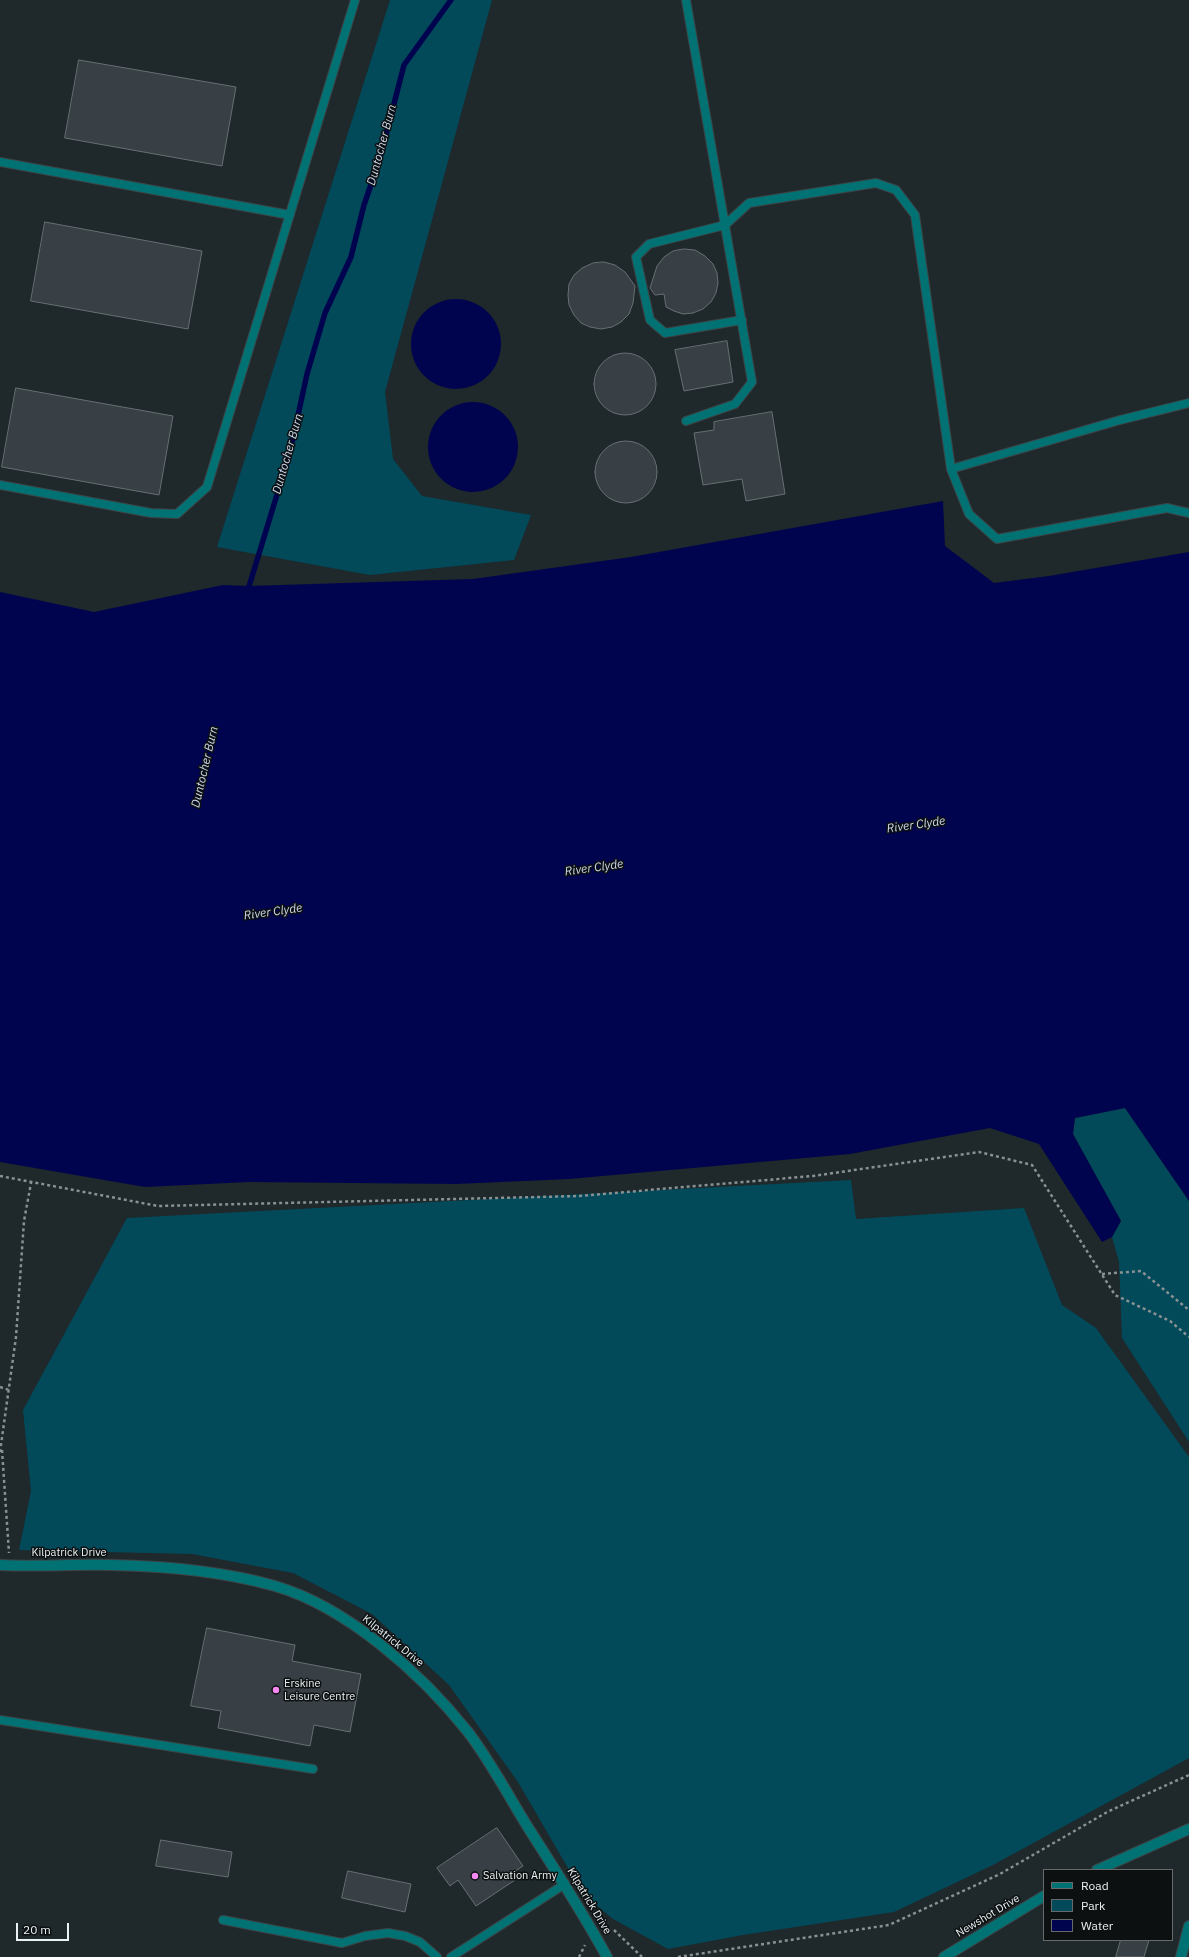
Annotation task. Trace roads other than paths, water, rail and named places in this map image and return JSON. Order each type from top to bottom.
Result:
[{"type":"street","name":"Kilpatrick Drive","points":[[5,1565],[112,1565],[198,1571],[276,1586],[318,1604],[359,1628],[397,1658],[431,1690],[468,1733],[565,1884],[607,1957]]},
{"type":"street","points":[[1099,1869],[1189,1829]]},
{"type":"street","name":"Newshot Drive","points":[[944,1957],[1043,1897]]},
{"type":"street","points":[[1181,1957],[1189,1926]]},
{"type":"lane","points":[[0,485],[151,513],[177,514],[207,487],[355,0]]},
{"type":"lane","points":[[686,0],[752,382],[734,404],[686,421]]},
{"type":"lane","points":[[0,162],[290,215]]},
{"type":"lane","points":[[742,320],[665,333],[650,320],[636,257],[650,244],[725,225],[749,203],[876,183],[896,190],[915,215],[951,469],[969,514],[997,539],[1168,508],[1189,513]]},
{"type":"lane","points":[[951,469],[1120,420],[1189,403]]},
{"type":"lane","points":[[0,1720],[312,1769]]},
{"type":"lane","points":[[450,1957],[565,1884]]},
{"type":"lane","points":[[223,1920],[342,1943],[365,1936],[388,1933],[405,1936],[420,1942],[437,1957]]},
{"type":"water","points":[[456,299],[473,302],[488,312],[498,327],[501,344],[498,361],[488,376],[473,386],[456,389],[439,386],[424,376],[414,361],[411,344],[414,327],[424,312],[439,302]]},
{"type":"water","points":[[473,402],[490,405],[505,415],[515,430],[518,447],[515,464],[505,479],[490,489],[473,492],[456,489],[441,479],[431,464],[428,447],[431,430],[441,415],[456,405]]},
{"type":"water","name":"River Clyde","points":[[943,501],[945,546],[994,583],[1049,576],[1189,552],[1189,1201],[1125,1108],[1075,1118],[1073,1134],[1121,1221],[1112,1237],[1102,1242],[1039,1144],[990,1128],[850,1154],[569,1179],[456,1184],[249,1182],[145,1187],[0,1162],[0,592],[94,612],[223,585],[248,586],[473,579],[631,557]]},
{"type":"waterway","name":"Duntocher Burn","points":[[247,593],[290,452],[307,374],[325,313],[351,257],[364,205],[380,158],[404,65],[451,0]]},
{"type":"place","name":"Erskine Leisure Centre","points":[[276,1690]]},
{"type":"place","name":"Salvation Army","points":[[475,1876]]}]
